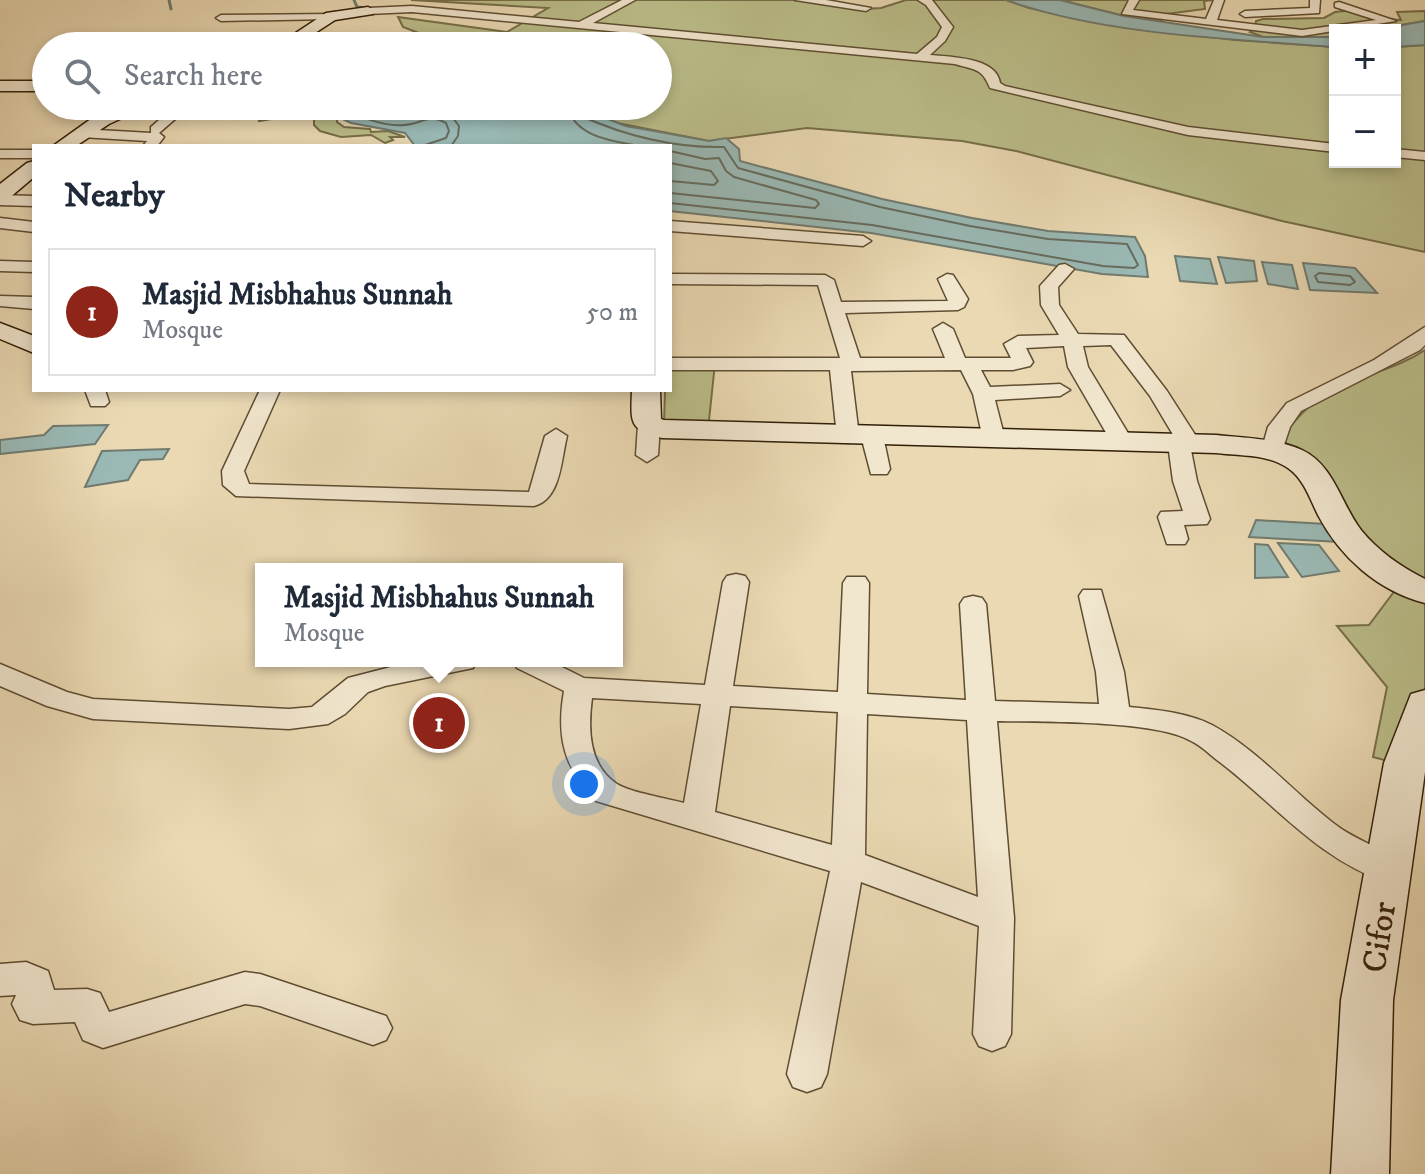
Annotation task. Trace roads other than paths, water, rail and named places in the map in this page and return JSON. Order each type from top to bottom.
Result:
[{"type":"street","points":[[412,9],[429,0]]},
{"type":"street","points":[[581,25],[630,0]]},
{"type":"street","points":[[800,0],[866,8]]},
{"type":"street","points":[[919,58],[941,39],[948,27],[930,3],[923,0]]},
{"type":"street","points":[[1134,0],[1126,12],[1167,13],[1290,33],[1327,30]]},
{"type":"street","points":[[1209,19],[1219,0]]},
{"type":"street","points":[[1272,0],[1272,13]]},
{"type":"street","points":[[1209,19],[1315,5],[1356,24]]},
{"type":"street","points":[[1339,5],[1391,21],[1372,24]]},
{"type":"street","points":[[221,18],[331,16],[412,9],[653,32]]},
{"type":"street","points":[[306,32],[331,16]]},
{"type":"street","points":[[1301,20],[1327,30]]},
{"type":"street","points":[[672,34],[956,61],[985,69],[993,75],[994,85],[1001,89],[1057,99],[1188,131],[1329,147]]},
{"type":"street","points":[[0,86],[32,86]]},
{"type":"street","points":[[66,144],[102,120]]},
{"type":"street","points":[[156,130],[167,120]]},
{"type":"street","points":[[81,133],[157,137],[152,144]]},
{"type":"street","points":[[0,154],[32,154]]},
{"type":"street","points":[[1401,154],[1425,156]]},
{"type":"street","points":[[1401,155],[1425,174]]},
{"type":"street","points":[[0,197],[32,169]]},
{"type":"street","points":[[0,197],[32,201]]},
{"type":"street","points":[[0,223],[32,227]]},
{"type":"street","points":[[672,226],[863,241]]},
{"type":"street","points":[[0,266],[32,267]]},
{"type":"street","points":[[1065,269],[1049,286],[1050,305],[1072,340],[1078,367],[1123,443]]},
{"type":"street","points":[[672,279],[825,280],[860,436],[879,469]]},
{"type":"street","points":[[831,301],[951,306],[959,299],[947,279]]},
{"type":"street","points":[[0,301],[32,303]]},
{"type":"street","points":[[943,329],[983,394],[994,439]]},
{"type":"street","points":[[0,331],[17,335],[25,343],[32,345]]},
{"type":"street","points":[[1272,452],[1279,427],[1294,407],[1413,346],[1425,333]]},
{"type":"street","points":[[672,364],[1020,364],[1022,359],[1014,344],[1117,339],[1137,370],[1144,373],[1158,392],[1184,444],[1185,481],[1198,519],[1170,517],[1176,539]]},
{"type":"street","points":[[983,394],[1060,390]]},
{"type":"street","points":[[269,392],[233,471],[235,485],[244,491],[534,499],[542,493],[556,436]]},
{"type":"street","points":[[646,392],[648,440],[662,429],[1216,444],[1272,452],[1299,461],[1310,471],[1342,528],[1362,551],[1388,573],[1425,592]]},
{"type":"street","points":[[697,821],[736,582]]},
{"type":"street","points":[[807,1074],[848,863],[856,583]]},
{"type":"street","points":[[1092,596],[1110,672],[1115,715]]},
{"type":"street","points":[[973,604],[997,918],[992,1034]]},
{"type":"street","points":[[0,674],[43,695],[93,709],[289,719],[318,717],[335,707],[358,685],[380,677],[432,667]]},
{"type":"street","points":[[539,667],[579,687],[983,711],[1115,715],[1177,723],[1202,733],[1349,852],[1389,870]]},
{"type":"street","points":[[579,687],[572,728],[585,773],[607,793],[848,863],[997,918]]},
{"type":"street","name":"Cifor","points":[[1360,1174],[1367,1000],[1405,763],[1425,704]]},
{"type":"street","points":[[0,980],[26,978],[35,982],[33,1008],[89,1007],[96,1028],[103,1031],[245,988],[260,990],[373,1028]]},
{"type":"water","points":[[1006,0],[1060,0],[1124,16],[1263,37],[1329,37],[1329,47],[1168,34],[1044,12]]},
{"type":"water","points":[[1425,21],[1425,45],[1401,47],[1402,25]]},
{"type":"water","points":[[345,120],[611,120],[626,126],[709,141],[726,138],[739,149],[740,161],[882,199],[1048,231],[1135,237],[1145,256],[1148,277],[1102,274],[871,233],[672,211],[672,144],[413,144],[405,133]]},
{"type":"water","points":[[1175,256],[1210,259],[1217,284],[1180,281]]},
{"type":"water","points":[[1218,257],[1254,261],[1257,281],[1226,283]]},
{"type":"water","points":[[1262,262],[1292,265],[1298,289],[1268,284]]},
{"type":"water","points":[[1303,263],[1355,268],[1377,293],[1310,290]]},
{"type":"water","points":[[108,425],[95,444],[0,454],[0,440],[44,435],[53,426]]},
{"type":"water","points":[[169,449],[163,459],[140,460],[128,480],[85,487],[102,451]]},
{"type":"water","points":[[1256,520],[1326,524],[1342,542],[1249,537]]},
{"type":"water","points":[[1278,543],[1319,545],[1339,571],[1302,577]]},
{"type":"water","points":[[1255,544],[1268,545],[1288,577],[1255,578]]},
{"type":"waterway","points":[[169,0],[171,9]]},
{"type":"waterway","points":[[354,0],[357,7],[379,9]]},
{"type":"place","name":"Masjid Misbhahus Sunnah","points":[[439,723]]}]
